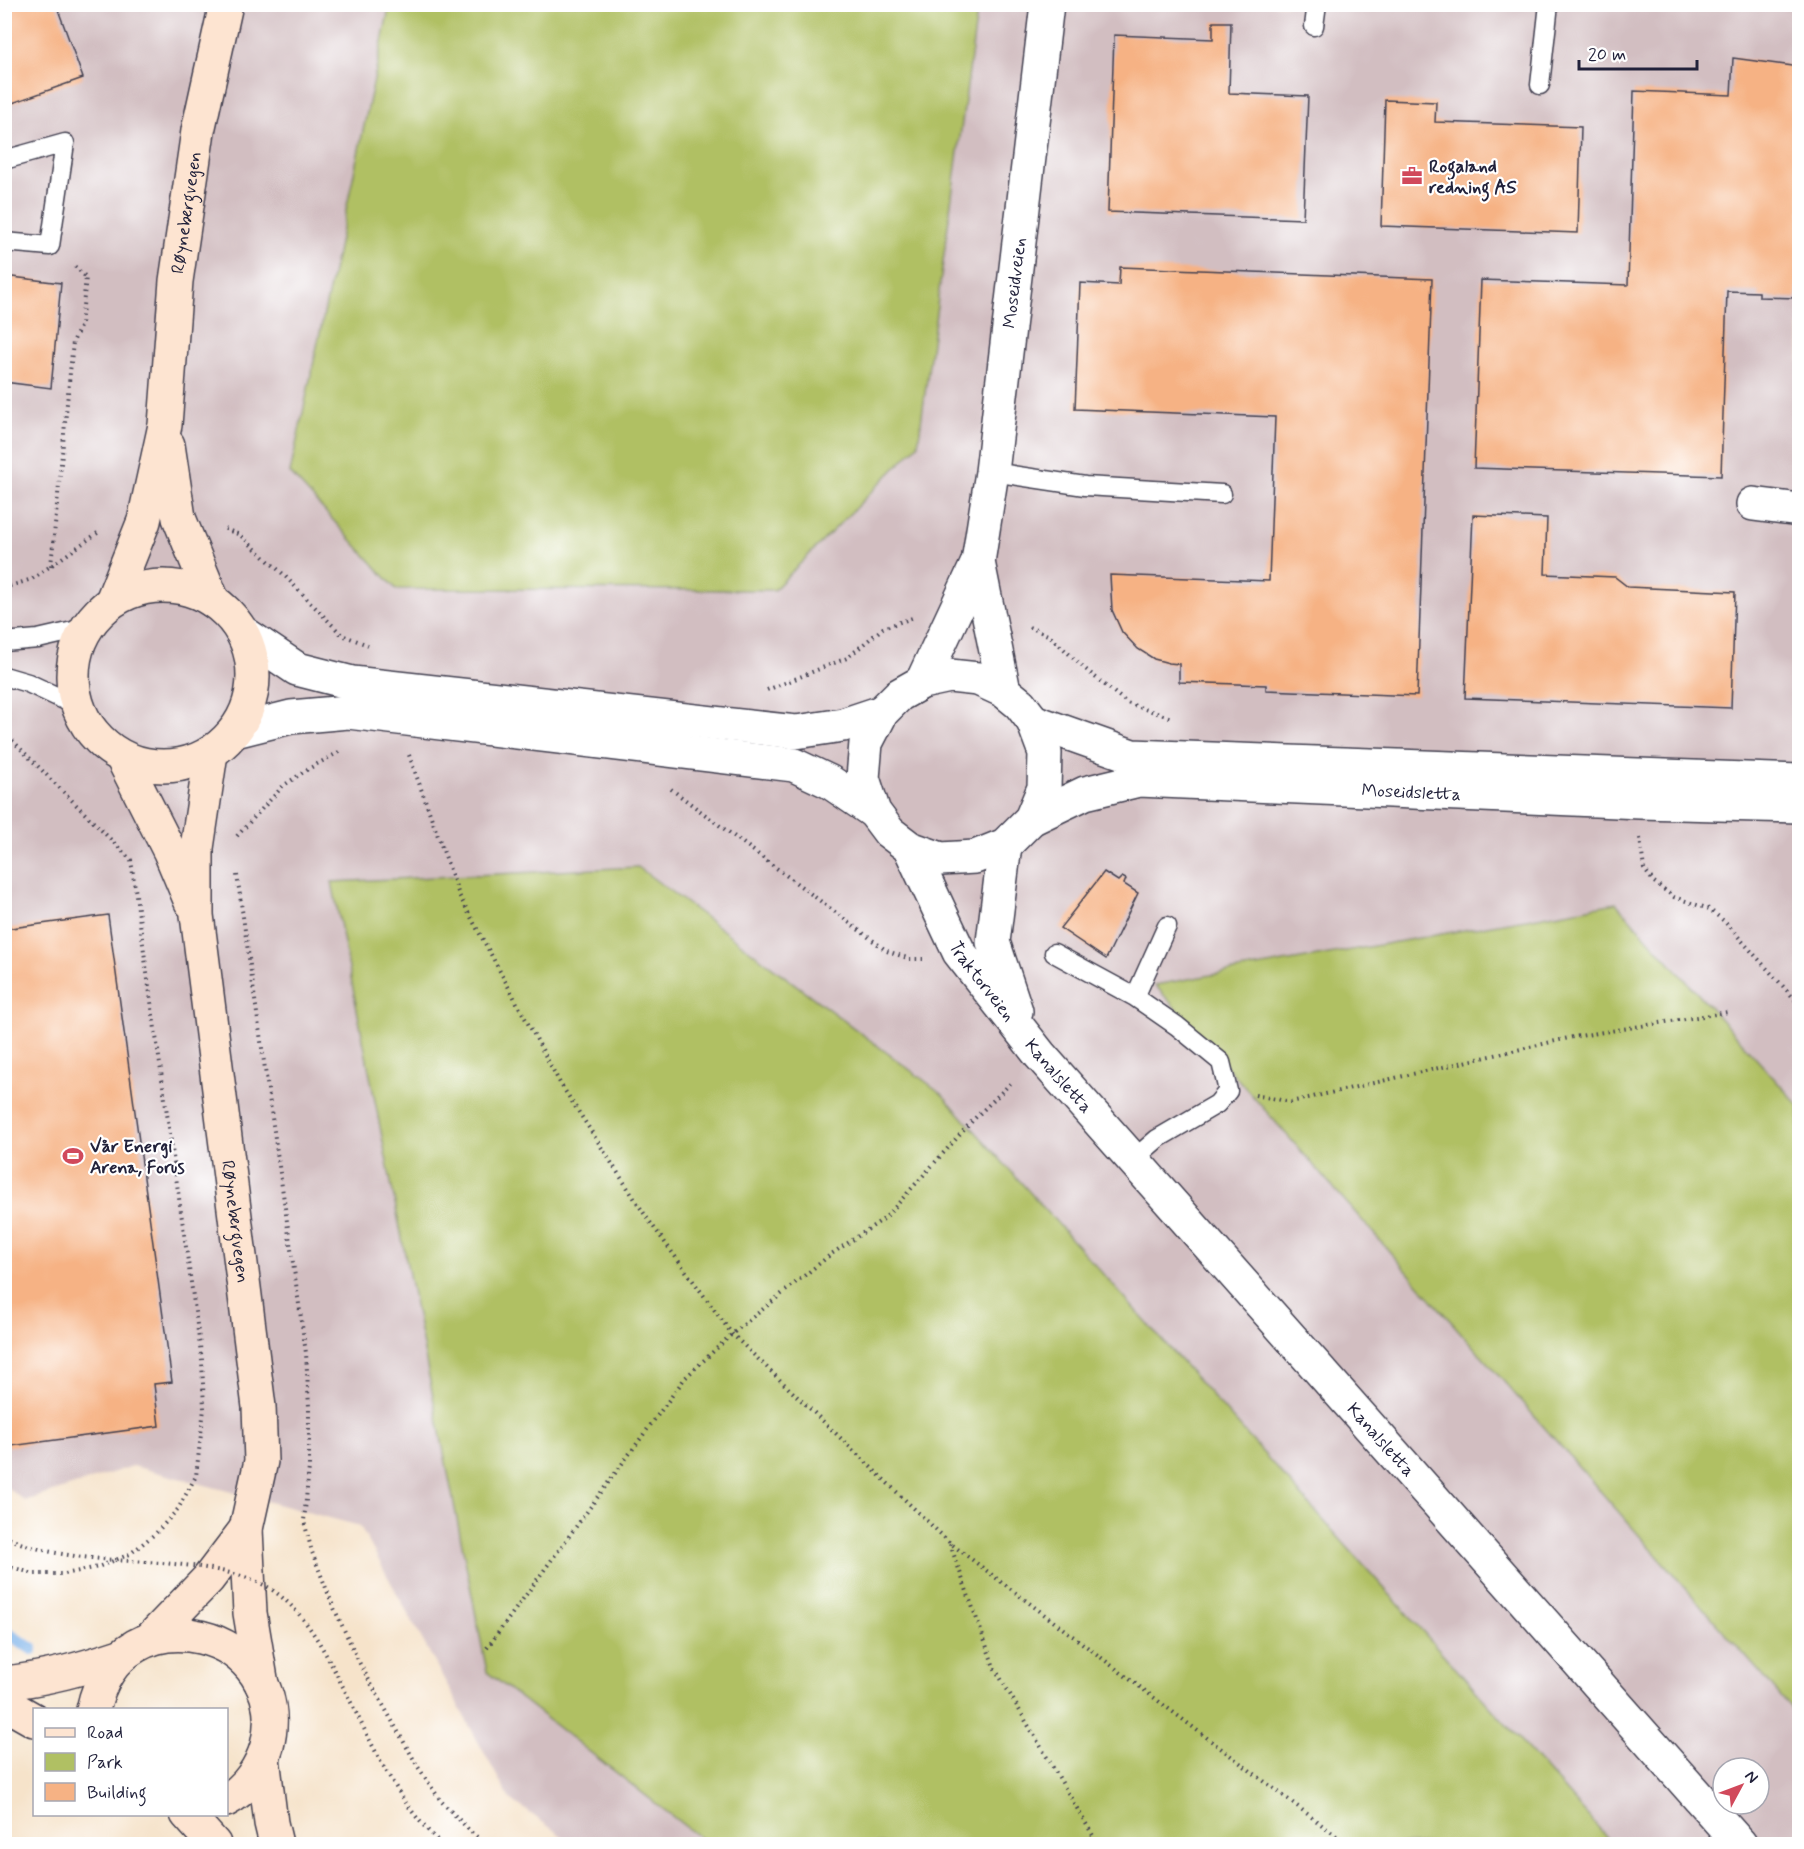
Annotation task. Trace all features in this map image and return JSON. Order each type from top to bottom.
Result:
[{"type":"street","name":"Røynebergvegen","points":[[112,601],[144,521],[165,425],[178,269],[198,131],[226,4]]},
{"type":"street","name":"Moseidveien","points":[[978,562],[992,472],[1047,4]]},
{"type":"street","name":"Røynebergvegen","points":[[165,425],[179,518],[213,601]]},
{"type":"street","points":[[1753,504],[1800,510]]},
{"type":"street","points":[[922,682],[978,562]]},
{"type":"street","points":[[978,562],[1004,691]]},
{"type":"street","name":"Røynebergvegen","points":[[162,586],[189,589],[213,601],[229,615],[242,632],[251,657],[253,683],[248,708],[235,731],[211,753],[190,763],[167,767],[144,765],[122,757],[103,744],[87,727],[77,706],[72,680],[75,652],[86,628],[112,601],[136,590],[162,586]]},
{"type":"street","points":[[242,632],[297,669],[352,683],[796,732],[843,725],[882,712]]},
{"type":"street","points":[[235,731],[291,717],[348,712],[794,765],[830,782],[874,812],[889,832],[910,848],[941,859],[975,857],[1005,845],[1030,819],[1044,788],[1045,753],[1033,721],[1020,704],[1004,691],[978,679],[950,676],[922,682],[899,694],[882,712],[866,743],[863,778],[874,812]]},
{"type":"street","name":"Moseidsletta","points":[[1033,721],[1132,756],[1800,780]]},
{"type":"street","name":"Røynebergvegen","points":[[211,753],[197,848],[197,915],[260,1407],[261,1461],[246,1529],[250,1612],[262,1685],[269,1709],[270,1734],[263,1758]]},
{"type":"street","name":"Røynebergvegen","points":[[122,757],[170,852],[197,915]]},
{"type":"street","name":"Moseidsletta","points":[[1030,819],[1085,793],[1139,780],[1640,802],[1800,806]]},
{"type":"street","name":"Traktorveien","points":[[1005,845],[993,942],[1031,1044]]},
{"type":"street","name":"Traktorveien","points":[[910,848],[959,952],[1031,1044]]},
{"type":"street","name":"Kanalsletta","points":[[1031,1044],[1740,1845]]},
{"type":"street","name":"Røynebergvegen","points":[[93,1708],[96,1693],[106,1672],[208,1579],[246,1529]]},
{"type":"street","points":[[4,1683],[34,1680],[75,1670],[136,1647],[176,1634],[185,1634],[202,1636],[227,1646],[247,1663],[262,1685]]},
{"type":"street","points":[[4,1704],[33,1719]]},
{"type":"street","points":[[228,1798],[250,1780],[263,1758]]},
{"type":"street","points":[[263,1758],[268,1806],[276,1845]]},
{"type":"street","points":[[188,1816],[214,1845]]},
{"type":"lane","points":[[1314,26],[1317,4]]},
{"type":"lane","points":[[1540,85],[1550,4]]},
{"type":"lane","points":[[4,160],[65,142],[50,246],[4,242]]},
{"type":"lane","points":[[992,472],[1085,486],[1222,494]]},
{"type":"lane","points":[[4,642],[38,639],[86,628]]},
{"type":"lane","points":[[4,676],[28,683],[77,706]]},
{"type":"lane","points":[[1135,997],[1167,926]]},
{"type":"lane","points":[[1054,953],[1135,997],[1177,1026],[1221,1062],[1228,1091],[1217,1104],[1157,1139],[1134,1159]]},
{"type":"path","points":[[50,246],[86,277],[81,325],[73,342],[51,566]]},
{"type":"path","points":[[221,527],[240,535],[282,573],[342,635],[371,647]]},
{"type":"path","points":[[4,588],[32,579],[105,528]]},
{"type":"path","points":[[766,690],[847,658],[883,628],[914,617]]},
{"type":"path","points":[[1028,627],[1050,636],[1084,668],[1127,703],[1180,721]]},
{"type":"path","points":[[4,732],[131,860],[202,1360],[204,1409],[196,1476],[178,1509],[156,1533],[130,1554],[98,1566],[65,1574],[34,1575],[4,1565]]},
{"type":"path","points":[[406,746],[459,895],[560,1083],[647,1218],[732,1334],[950,1543],[1347,1845]]},
{"type":"path","points":[[232,842],[283,786],[342,750]]},
{"type":"path","points":[[670,788],[887,951],[910,959],[933,960]]},
{"type":"path","points":[[1641,835],[1641,858],[1644,869],[1654,882],[1674,897],[1702,906],[1716,914],[1800,1005]]},
{"type":"path","points":[[235,865],[306,1353],[309,1467],[304,1521],[312,1552],[333,1606],[360,1664],[418,1767],[441,1801],[487,1845]]},
{"type":"path","points":[[1228,1091],[1291,1102],[1573,1037],[1728,1012]]},
{"type":"path","points":[[487,1648],[686,1378],[732,1334],[830,1256],[885,1218],[974,1119],[1031,1044]]},
{"type":"path","points":[[4,1536],[38,1548],[70,1554],[188,1565],[222,1571],[251,1579],[270,1589],[310,1626],[391,1778],[431,1835],[442,1845]]},
{"type":"path","points":[[950,1543],[994,1666],[1098,1845]]},
{"type":"shaded area","points":[[5,5],[1799,5],[1799,1844],[573,1844],[509,1798],[360,1526],[133,1466],[25,1501],[5,1486]]},
{"type":"green space","points":[[390,4],[978,5],[918,445],[774,590],[396,589],[290,473]]},
{"type":"green space","points":[[638,867],[941,1093],[1613,1844],[708,1844],[487,1672],[332,882]]},
{"type":"green space","points":[[1616,903],[1799,1106],[1799,1717],[1155,985]]},
{"type":"building","points":[[4,4],[56,4],[83,78],[4,106]]},
{"type":"building","points":[[1213,22],[1231,22],[1229,93],[1308,96],[1303,219],[1108,212],[1114,35],[1213,39]]},
{"type":"building","points":[[1733,58],[1800,67],[1800,270],[1796,298],[1759,297],[1759,292],[1727,291],[1721,476],[1474,468],[1481,280],[1628,285],[1634,91],[1731,95]]},
{"type":"building","points":[[1385,100],[1436,102],[1435,122],[1581,127],[1578,233],[1381,226]]},
{"type":"building","points":[[1120,267],[1432,279],[1417,696],[1266,690],[1266,685],[1179,682],[1179,664],[1154,659],[1138,649],[1122,632],[1112,610],[1110,575],[1269,581],[1275,417],[1075,409],[1080,283],[1119,285]]},
{"type":"building","points":[[4,276],[61,283],[51,388],[4,382]]},
{"type":"building","points":[[1473,515],[1547,518],[1545,574],[1615,577],[1628,587],[1735,592],[1731,708],[1465,698]]},
{"type":"building","points":[[1104,872],[1118,881],[1122,877],[1126,879],[1124,884],[1138,893],[1106,959],[1060,928]]},
{"type":"building","name":"Vår Energi Arena, Forus","points":[[108,915],[172,1382],[154,1384],[159,1426],[4,1447],[4,929]]},
{"type":"waterway","points":[[4,1631],[32,1649]]},
{"type":"waterway","points":[[316,1840],[323,1844]]},
{"type":"place","name":"Rogaland redning AS","points":[[1412,176]]},
{"type":"place","name":"Vår Energi Arena, Forus","points":[[73,1156]]}]
